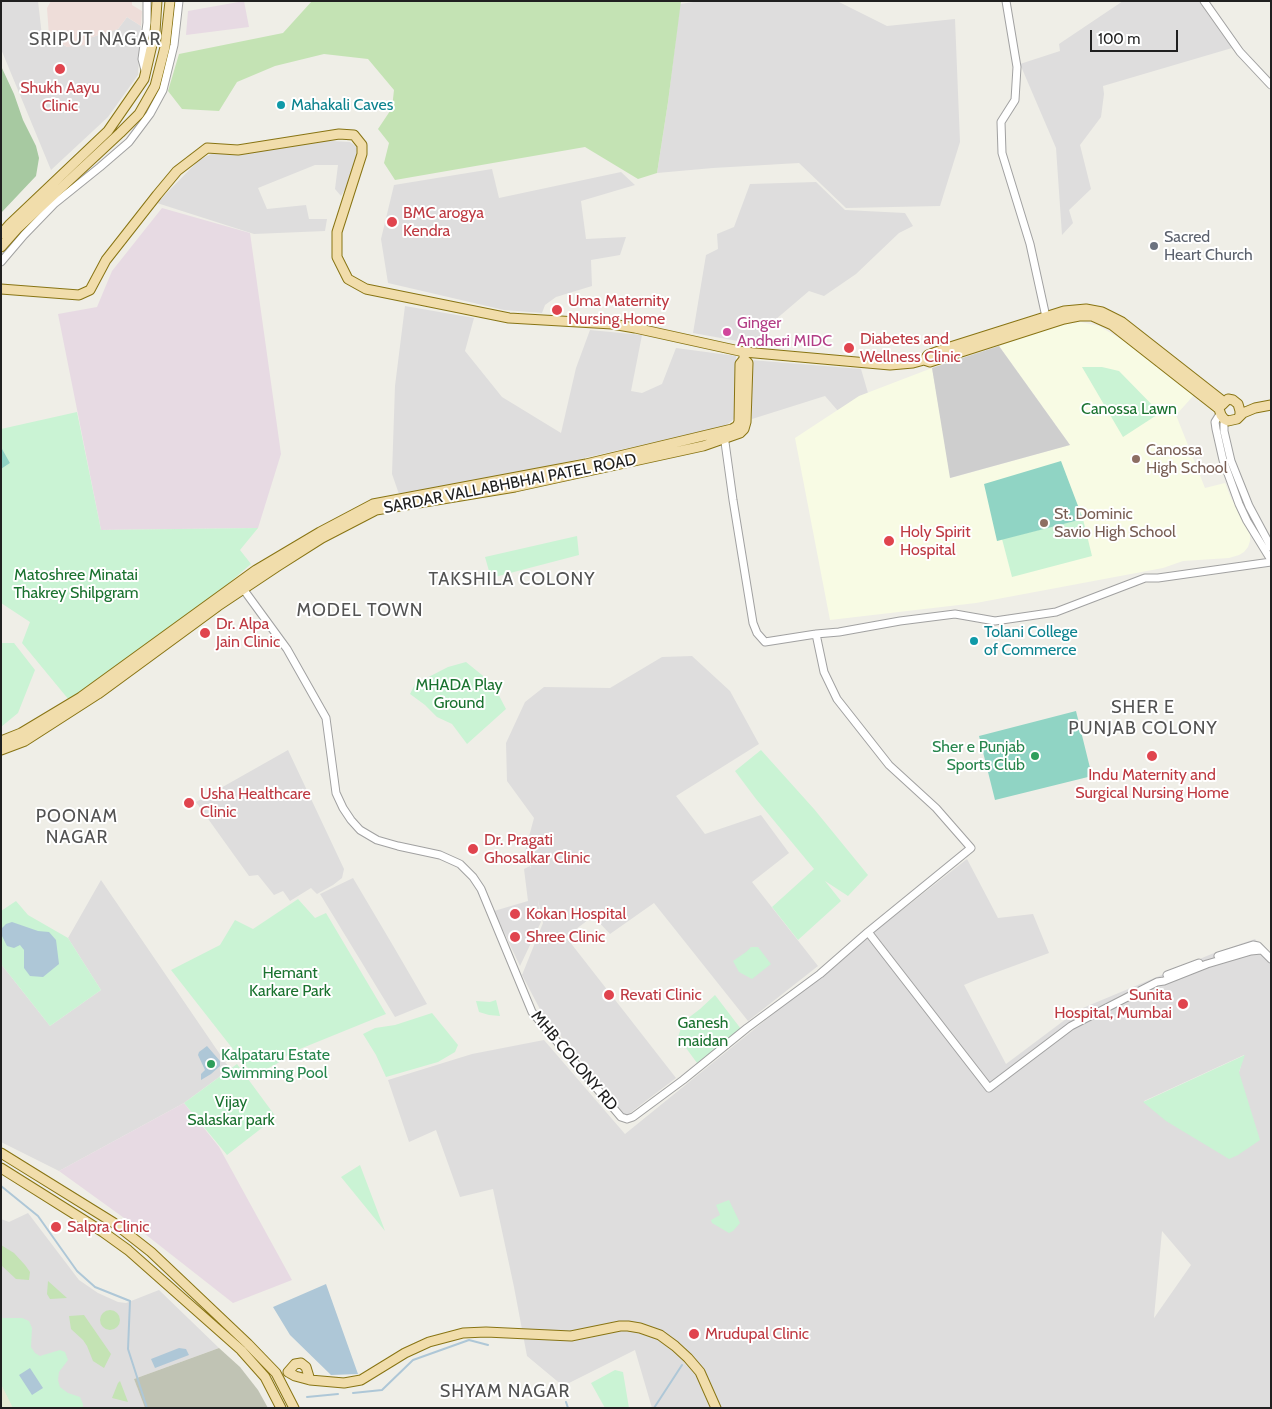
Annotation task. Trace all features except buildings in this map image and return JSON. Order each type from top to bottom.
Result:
[{"type":"main road","points":[[1,234],[108,131],[144,79],[156,32],[157,1]]},
{"type":"main road","points":[[1,247],[17,229],[139,114],[155,86],[165,47],[170,1]]},
{"type":"main road","points":[[1,289],[79,295],[90,290],[106,260],[177,171],[207,148],[238,150],[339,134],[354,135],[362,145],[362,154],[337,232],[337,257],[348,279],[366,289],[509,318],[612,324],[635,328],[744,356],[890,365],[913,364],[924,360],[928,355],[1046,316],[1086,308],[1102,312],[1122,322],[1226,408],[1228,421],[1237,419],[1255,408],[1271,406]]},
{"type":"main road","points":[[924,360],[930,362],[1064,318],[1092,316],[1112,325],[1226,408],[1240,411],[1240,416]]},
{"type":"main road","name":"SARDAR VALLABHBHAI PATEL ROAD","points":[[1,741],[21,733],[81,697],[240,586],[322,538],[376,510],[515,487],[703,446],[724,435],[735,436],[744,430],[746,422],[748,363],[744,356]]},
{"type":"main road","points":[[1226,408],[1249,406],[1255,408]]},
{"type":"main road","name":"SARDAR VALLABHBHAI PATEL ROAD","points":[[1,750],[25,741],[98,694],[240,586]]},
{"type":"main road","points":[[1,1153],[114,1222],[152,1252],[276,1373],[294,1408]]},
{"type":"main road","points":[[1,1168],[103,1232],[128,1250],[241,1350],[265,1376],[281,1408]]},
{"type":"main road","points":[[265,1376],[288,1372],[310,1380],[344,1383],[361,1380],[405,1353],[429,1342],[463,1334],[486,1332],[571,1336],[620,1326],[640,1328],[660,1335],[675,1346],[700,1372],[716,1408]]},
{"type":"main road","points":[[288,1372],[295,1364],[301,1363],[306,1367],[310,1380]]},
{"type":"street","points":[[146,73],[142,59],[147,23],[147,1]]},
{"type":"street","points":[[1,262],[24,234],[54,204],[128,142],[150,114],[163,90],[174,45],[179,1]]},
{"type":"street","points":[[1006,1],[1017,67],[1015,100],[1001,122],[1002,154],[1030,244],[1046,316]]},
{"type":"street","points":[[1204,1],[1240,52],[1271,84]]},
{"type":"street","points":[[1226,408],[1224,431],[1230,462],[1249,506],[1271,547]]},
{"type":"street","points":[[724,435],[752,623],[757,633],[765,642],[955,614],[995,621],[1056,612],[1145,578],[1158,578],[1271,561],[1247,521],[1223,460],[1215,422],[1226,408]]},
{"type":"street","name":"MHB COLONY RD","points":[[240,586],[287,649],[326,718],[336,793],[351,820],[360,830],[377,840],[440,855],[460,864],[473,877],[481,889],[532,1012],[621,1117],[627,1118],[633,1117],[683,1080],[747,1028],[820,974],[971,848],[936,808],[889,765],[837,699],[824,672],[816,634]]},
{"type":"street","points":[[868,932],[989,1088],[1071,1026],[1159,981],[1164,981],[1207,964],[1250,951],[1260,950],[1271,958]]},
{"type":"shaded area","points":[[1,1],[38,1],[42,36],[49,36],[67,47],[118,29],[127,17],[141,26],[138,75],[108,117],[51,170],[1,49]]},
{"type":"shaded area","points":[[51,1],[132,1],[132,5],[142,11],[141,26],[127,17],[118,29],[86,39],[86,45],[67,47],[49,36],[47,8]]},
{"type":"shaded area","points":[[244,1],[249,27],[186,35],[188,11]]},
{"type":"shaded area","points":[[700,1],[837,1],[887,26],[955,19],[960,142],[940,206],[846,208],[799,163],[657,173],[680,4]]},
{"type":"shaded area","points":[[1123,1],[1199,1],[1232,48],[1103,86],[1104,94],[1101,117],[1080,145],[1091,189],[1069,210],[1073,223],[1062,235],[1056,148],[1020,64],[1060,51],[1059,44]]},
{"type":"shaded area","points":[[296,139],[350,142],[357,147],[355,173],[341,196],[335,189],[338,165],[315,165],[258,188],[267,209],[306,205],[309,219],[327,219],[325,231],[254,234],[157,203],[199,160],[215,152]]},
{"type":"shaded area","points":[[492,169],[499,198],[621,172],[635,185],[581,201],[586,239],[626,237],[620,255],[591,260],[592,286],[556,297],[545,305],[542,313],[504,310],[388,283],[381,239],[394,185]]},
{"type":"shaded area","points":[[816,182],[845,210],[905,213],[913,226],[899,233],[856,274],[824,296],[809,291],[775,320],[760,345],[693,333],[706,255],[718,249],[717,234],[734,227],[750,184]]},
{"type":"shaded area","points":[[162,208],[250,233],[281,454],[258,528],[101,530],[58,314],[97,307],[112,271]]},
{"type":"shaded area","points":[[405,306],[474,318],[465,351],[502,397],[561,433],[576,368],[590,330],[642,335],[631,391],[642,393],[662,384],[676,348],[736,356],[738,416],[725,426],[400,497],[392,474],[395,386]]},
{"type":"shaded area","points":[[1081,322],[1099,326],[1129,344],[1194,395],[1176,415],[1205,488],[1225,483],[1250,533],[1250,541],[1244,552],[1229,558],[1183,561],[1163,568],[976,603],[830,620],[795,438],[859,396],[932,368],[951,478],[1070,445],[999,346],[1054,326]]},
{"type":"shaded area","points":[[999,346],[1070,445],[950,478],[932,368]]},
{"type":"shaded area","points":[[751,360],[861,369],[868,393],[838,411],[825,396],[752,419]]},
{"type":"shaded area","points":[[1,447],[10,463],[1,469]]},
{"type":"shaded area","points":[[1061,461],[1083,519],[997,541],[984,484]]},
{"type":"shaded area","points":[[692,656],[730,691],[759,744],[676,796],[705,834],[761,815],[789,853],[752,882],[818,966],[748,1021],[654,903],[610,934],[593,916],[566,937],[676,1078],[626,1116],[542,1013],[522,975],[543,923],[538,900],[541,922],[520,966],[494,911],[528,901],[524,869],[530,866],[531,869],[531,866],[523,859],[534,818],[507,781],[506,743],[525,702],[544,687],[610,688],[662,657]]},
{"type":"shaded area","name":"Sher e Punjab Sports Club","points":[[1076,711],[1092,776],[995,800],[979,736]]},
{"type":"shaded area","points":[[288,750],[344,869],[342,878],[333,885],[317,894],[311,888],[290,901],[283,891],[274,895],[258,875],[249,876],[196,802]]},
{"type":"shaded area","points":[[967,859],[998,918],[1033,914],[1049,953],[964,985],[1006,1064],[1078,1010],[1214,953],[1255,939],[1264,949],[1271,959],[1271,1408],[652,1408],[635,1350],[563,1386],[527,1356],[493,1189],[460,1197],[436,1130],[409,1142],[388,1080],[472,1054],[544,1040],[625,1134]],"holes":[[[1244,1055],[1239,1072],[1144,1102],[1144,1101]],[[1162,1231],[1191,1265],[1154,1318],[1154,1317]]]},
{"type":"shaded area","points":[[353,878],[427,1004],[395,1017],[320,894]]},
{"type":"shaded area","points":[[101,880],[230,1069],[184,1103],[59,1171],[1,1142],[1,964],[50,1026],[101,990],[68,938]]},
{"type":"shaded area","points":[[12,922],[38,931],[49,932],[56,940],[59,964],[43,977],[30,976],[24,968],[24,950],[20,945],[14,948],[7,946],[1,934],[1,929],[6,924]]},
{"type":"shaded area","name":"Kalpataru Estate Swimming Pool","points":[[207,1046],[220,1061],[220,1066],[201,1080],[201,1074],[205,1070],[198,1055]]},
{"type":"shaded area","points":[[184,1103],[219,1147],[292,1280],[233,1303],[131,1223],[59,1171]]},
{"type":"shaded area","points":[[28,1213],[79,1280],[98,1293],[118,1302],[126,1303],[159,1290],[219,1348],[134,1379],[145,1408],[13,1408],[1,1384],[1,1219],[9,1222]]},
{"type":"shaded area","points":[[326,1284],[358,1374],[331,1375],[290,1335],[273,1307]]},
{"type":"shaded area","points":[[179,1348],[186,1349],[189,1355],[155,1368],[151,1359]]},
{"type":"shaded area","points":[[219,1348],[240,1367],[258,1390],[268,1408],[145,1408],[134,1379]]},
{"type":"shaded area","points":[[30,1368],[43,1388],[32,1395],[19,1375]]},
{"type":"shaded area","points":[[1,1384],[13,1408],[1,1408]]},
{"type":"green space","points":[[312,1],[681,1],[657,173],[638,179],[585,147],[395,180],[384,163],[389,143],[378,129],[392,108],[394,90],[368,59],[324,54],[275,66],[237,82],[219,111],[182,109],[168,91],[179,54],[283,33]]},
{"type":"green space","points":[[1,66],[36,146],[39,158],[36,176],[1,213]]},
{"type":"green space","name":"Canossa Lawn","points":[[1082,367],[1102,367],[1119,371],[1160,413],[1123,437]]},
{"type":"green space","name":"Matoshree Minatai Thakrey Shilpgram","points":[[77,412],[101,530],[258,528],[240,550],[251,564],[229,583],[85,691],[69,700],[22,643],[30,622],[1,603],[1,469],[10,463],[1,447],[1,429]]},
{"type":"green space","points":[[1083,519],[1092,556],[1012,577],[1002,539]]},
{"type":"green space","points":[[577,536],[579,555],[491,578],[485,557]]},
{"type":"green space","points":[[1,643],[14,643],[35,670],[18,713],[1,727]]},
{"type":"green space","name":"MHADA Play Ground","points":[[466,662],[493,684],[506,709],[467,744],[452,724],[437,717],[410,694],[415,684],[448,667]]},
{"type":"green space","points":[[761,750],[814,809],[868,875],[848,896],[825,881],[841,901],[798,940],[772,907],[814,869],[735,771]]},
{"type":"green space","name":"Hemant Karkare Park","points":[[298,899],[315,918],[326,913],[386,1014],[290,1053],[278,1063],[254,1076],[171,970],[220,945],[235,920],[253,929]]},
{"type":"green space","points":[[16,901],[28,915],[68,938],[101,990],[50,1026],[1,964],[1,911]]},
{"type":"green space","points":[[751,947],[758,947],[771,964],[752,979],[739,972],[733,961]]},
{"type":"green space","name":"Ganesh maidan","points":[[715,995],[741,1029],[697,1063],[678,1037],[683,1022]]},
{"type":"green space","points":[[496,1000],[500,1016],[479,1012],[476,1001],[490,1002]]},
{"type":"green space","points":[[432,1013],[458,1045],[455,1052],[438,1062],[386,1077],[376,1055],[363,1034],[375,1028],[395,1025]]},
{"type":"green space","points":[[1245,1055],[1239,1072],[1260,1140],[1238,1155],[1229,1159],[1166,1121],[1143,1102]]},
{"type":"green space","name":"Vijay Salaskar park","points":[[237,1064],[276,1117],[227,1155],[184,1103]]},
{"type":"green space","points":[[360,1165],[385,1231],[341,1177]]},
{"type":"green space","points":[[729,1200],[740,1223],[729,1233],[712,1223],[711,1220],[720,1215],[716,1205]]},
{"type":"green space","points":[[1,1245],[14,1253],[25,1265],[30,1272],[29,1280],[16,1279],[1,1265]]},
{"type":"green space","points":[[48,1281],[67,1298],[50,1299],[47,1294]]},
{"type":"green space","points":[[110,1310],[117,1313],[120,1320],[117,1327],[110,1330],[103,1327],[100,1320],[103,1313]]},
{"type":"green space","points":[[84,1315],[111,1354],[104,1368],[93,1361],[83,1340],[71,1329],[69,1316]]},
{"type":"green space","points":[[1,1318],[22,1318],[29,1321],[32,1328],[31,1347],[40,1356],[60,1350],[65,1352],[68,1360],[59,1372],[58,1380],[60,1387],[68,1393],[80,1397],[83,1408],[13,1408],[1,1384]]},
{"type":"green space","points":[[615,1370],[623,1372],[629,1408],[605,1408],[591,1383]]},
{"type":"green space","points":[[120,1381],[128,1402],[112,1398]]},
{"type":"waterway","points":[[1,1186],[38,1216],[77,1271],[95,1287],[130,1301],[128,1349],[147,1408]]},
{"type":"waterway","points":[[353,1393],[382,1390],[413,1360],[469,1340],[488,1345]]},
{"type":"waterway","points":[[654,1408],[682,1365]]},
{"type":"waterway","points":[[307,1397],[338,1394]]},
{"type":"waterway","points":[[566,1402],[568,1408]]},
{"type":"place","name":"Shukh Aayu Clinic","points":[[60,69]]},
{"type":"place","name":"Mahakali Caves","points":[[281,105]]},
{"type":"place","name":"BMC arogya Kendra","points":[[392,222]]},
{"type":"place","name":"Sacred Heart Church","points":[[1154,246]]},
{"type":"place","name":"Uma Maternity Nursing Home","points":[[557,310]]},
{"type":"place","name":"Ginger Andheri MIDC","points":[[727,332]]},
{"type":"place","name":"Diabetes and Wellness Clinic","points":[[849,348]]},
{"type":"place","name":"Canossa High School","points":[[1136,459]]},
{"type":"place","name":"St. Dominic Savio High School","points":[[1044,523]]},
{"type":"place","name":"Holy Spirit Hospital","points":[[889,541]]},
{"type":"place","name":"Dr. Alpa Jain Clinic","points":[[205,633]]},
{"type":"place","name":"Tolani College of Commerce","points":[[974,641]]},
{"type":"place","name":"Sher e Punjab Sports Club","points":[[1035,756]]},
{"type":"place","name":"Indu Maternity and Surgical Nursing Home","points":[[1152,756]]},
{"type":"place","name":"Usha Healthcare Clinic","points":[[189,803]]},
{"type":"place","name":"Dr. Pragati Ghosalkar Clinic","points":[[473,849]]},
{"type":"place","name":"Kokan Hospital","points":[[515,914]]},
{"type":"place","name":"Shree Clinic","points":[[515,937]]},
{"type":"place","name":"Revati Clinic","points":[[609,995]]},
{"type":"place","name":"Sunita Hospital, Mumbai","points":[[1183,1004]]},
{"type":"place","name":"Kalpataru Estate Swimming Pool","points":[[211,1064]]},
{"type":"place","name":"Salpra Clinic","points":[[56,1227]]},
{"type":"place","name":"Mrudupal Clinic","points":[[694,1334]]},
{"type":"district","name":"SRIPUT NAGAR","points":[[95,40]]},
{"type":"district","name":"TAKSHILA COLONY","points":[[512,580]]},
{"type":"district","name":"MODEL TOWN","points":[[360,611]]},
{"type":"district","name":"SHER E PUNJAB COLONY","points":[[1143,718]]},
{"type":"district","name":"POONAM NAGAR","points":[[77,828]]},
{"type":"district","name":"SHYAM NAGAR","points":[[505,1392]]}]
